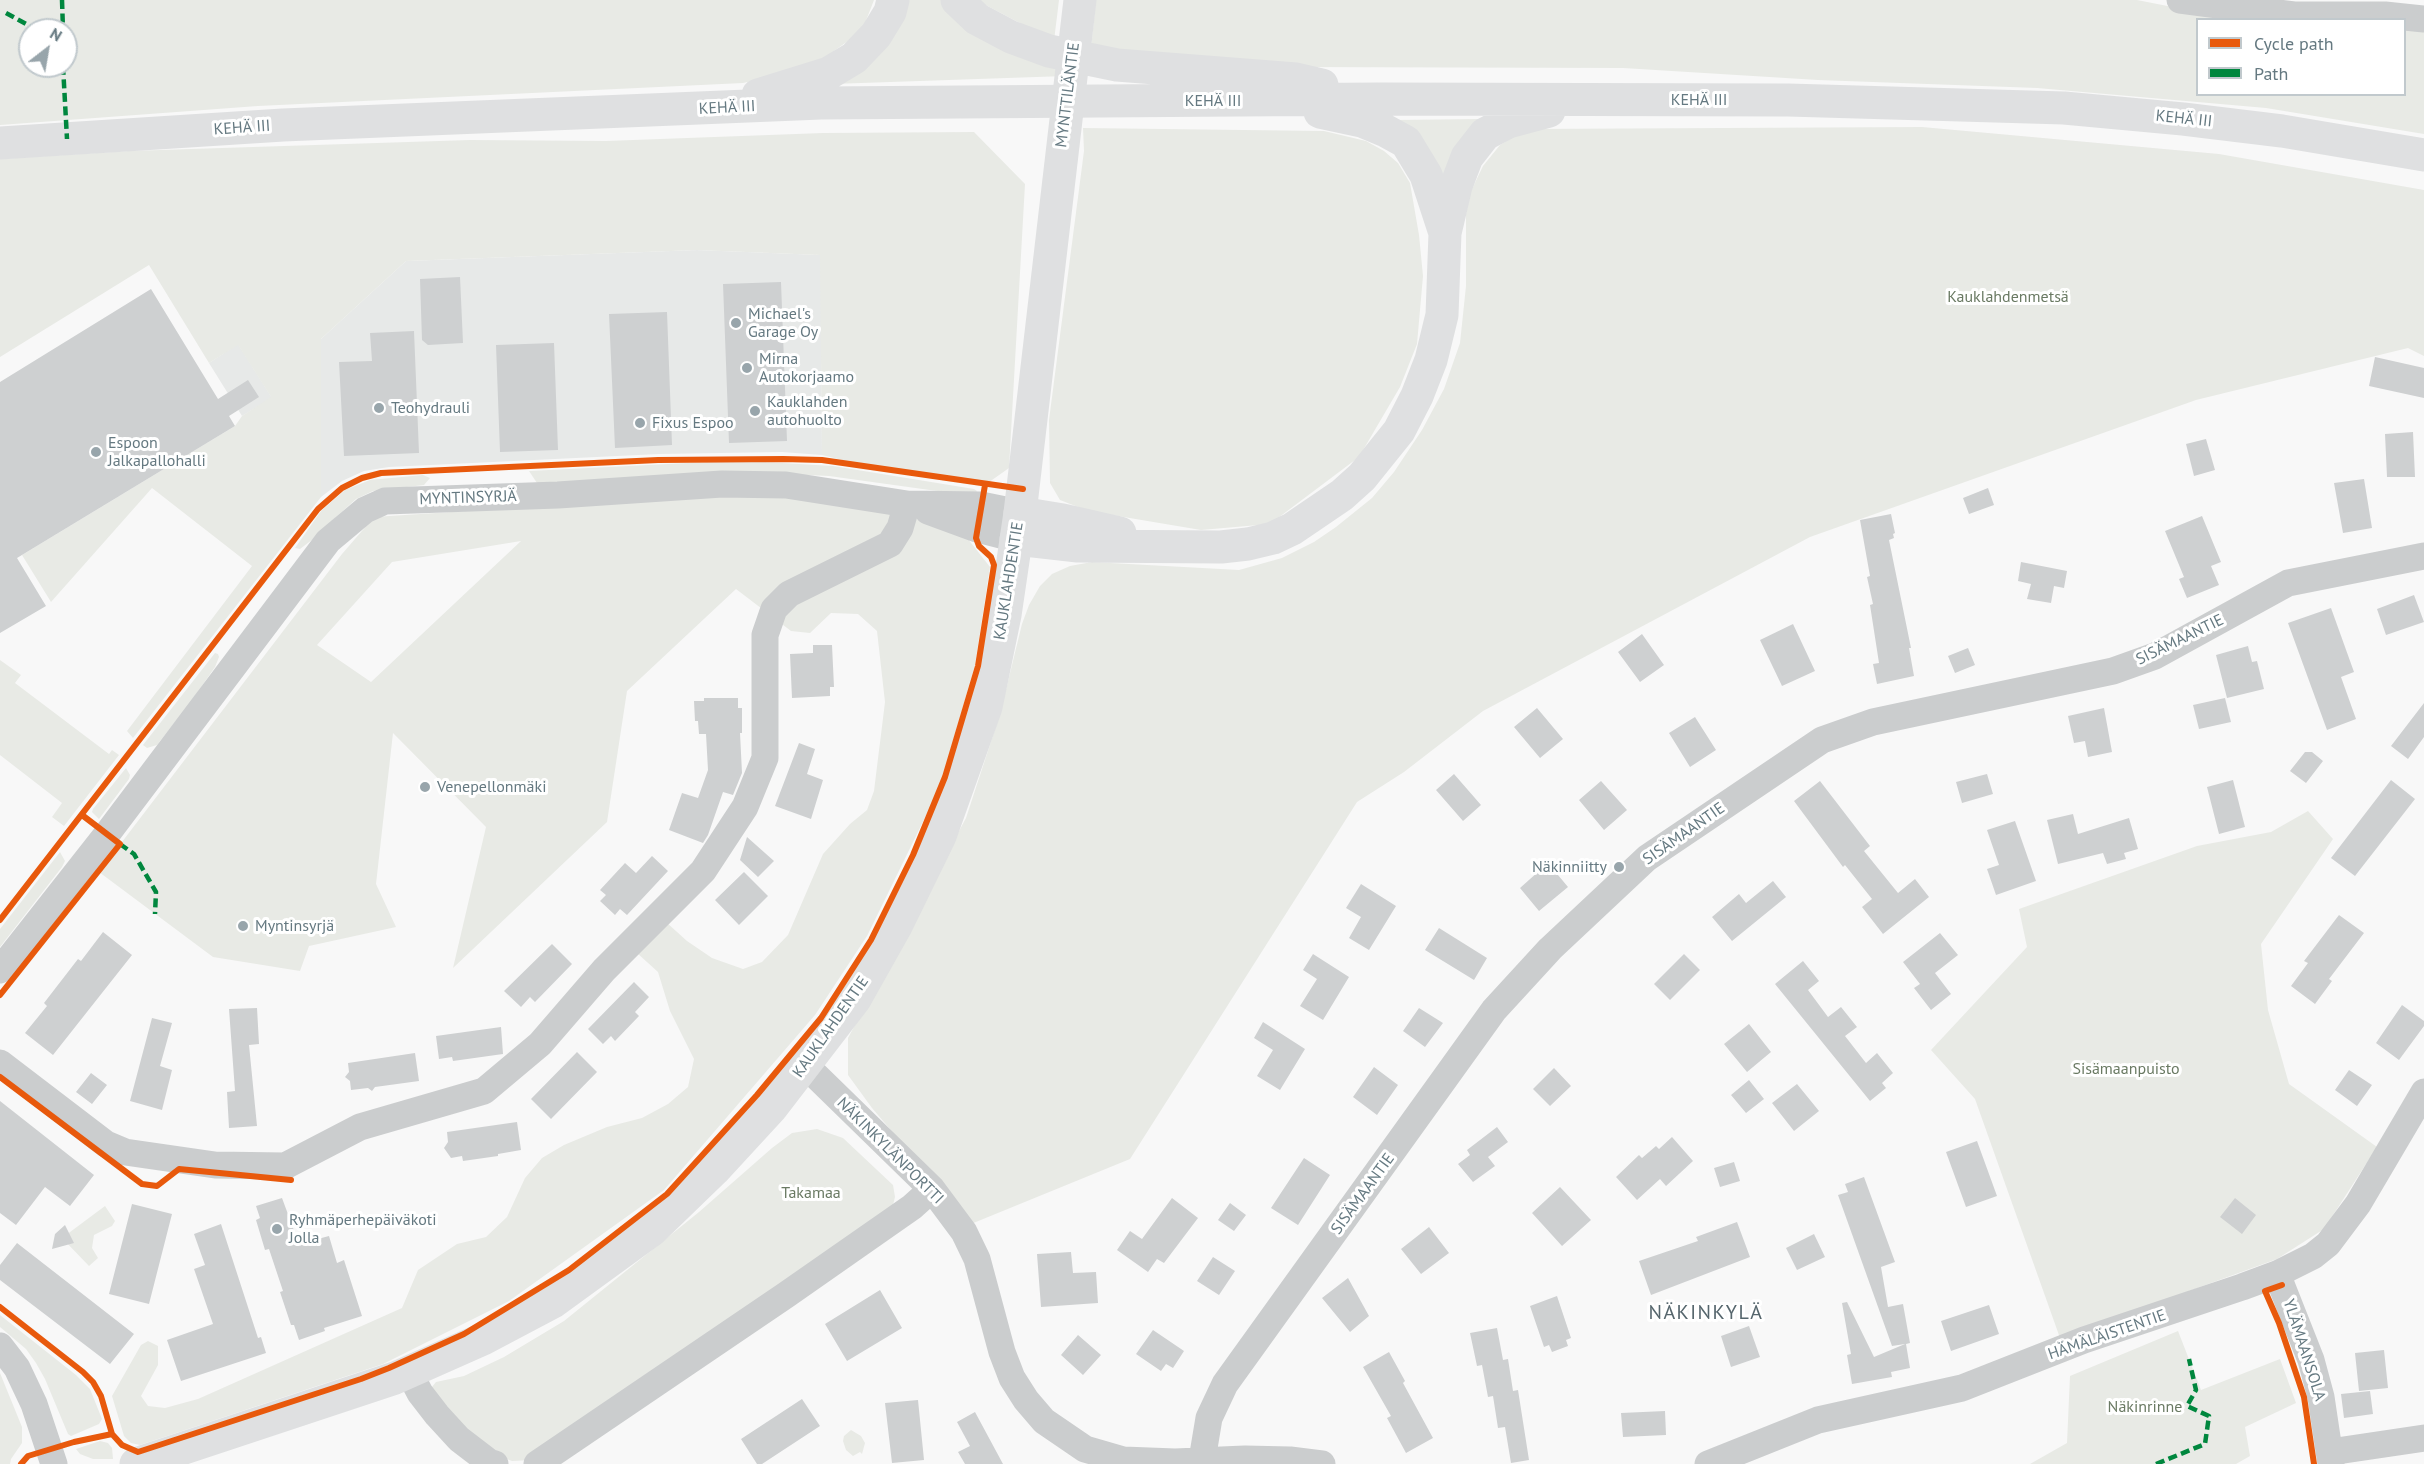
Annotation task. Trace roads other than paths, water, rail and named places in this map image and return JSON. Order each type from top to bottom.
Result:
[{"type":"main road","points":[[716,108],[829,73],[854,58],[876,35],[890,12],[893,0]]},
{"type":"main road","points":[[957,0],[976,19],[1011,37],[1049,51],[1117,65],[1296,79],[1379,99]]},
{"type":"main road","name":"MYNTTILÄNTIE","points":[[1056,190],[1080,2]]},
{"type":"main road","name":"KEHÄ III","points":[[0,143],[294,124],[821,103],[1379,99],[1845,100],[2064,108],[2183,119],[2282,131],[2424,155]]},
{"type":"main road","points":[[1018,526],[1064,520],[1190,547],[1221,548],[1273,538],[1292,529],[1342,495],[1379,458],[1399,431],[1417,396],[1431,360],[1442,315],[1445,233],[1456,186],[1467,157],[1485,134],[1508,122],[1592,99]]},
{"type":"main road","points":[[1281,100],[1339,118],[1362,121],[1406,142],[1426,175],[1445,233]]},
{"type":"main road","name":"KAUKLAHDENTIE","points":[[136,1464],[410,1372],[483,1339],[554,1302],[652,1230],[714,1170],[806,1066],[855,999],[897,926],[940,836],[986,707],[1005,615],[1018,526],[1056,190]]},
{"type":"street","points":[[2180,0],[2294,15],[2385,15],[2424,19]]},
{"type":"street","points":[[2329,0],[2385,15]]},
{"type":"street","name":"MYNTINSYRJÄ","points":[[0,970],[107,834],[328,541],[365,510],[385,501],[558,495],[722,484],[786,485],[908,504],[981,505],[1018,526]]},
{"type":"street","points":[[0,1063],[106,1144],[124,1152],[215,1165],[285,1166],[360,1127],[484,1091],[540,1044],[604,970],[704,871],[745,807],[765,758],[765,635],[774,609],[789,594],[890,544],[900,528],[908,504]]},
{"type":"street","name":"SISÄMAANTIE","points":[[1202,1460],[1209,1418],[1225,1384],[1494,1010],[1550,949],[1647,858],[1822,740],[1873,722],[2113,671],[2155,656],[2288,584],[2424,556]]},
{"type":"street","name":"NÄKINKYLÄNPORTTI","points":[[806,1066],[932,1189],[964,1232],[976,1259],[1002,1352],[1012,1377],[1026,1400],[1044,1421],[1067,1438],[1085,1449],[1123,1462]]},
{"type":"street","name":"HÄMÄLÄISTENTIE","points":[[1708,1464],[1818,1420],[1962,1388],[2084,1340],[2277,1274],[2313,1256],[2328,1244],[2358,1204],[2424,1092]]},
{"type":"street","points":[[537,1464],[796,1289],[912,1207],[932,1189]]},
{"type":"street","name":"YLÄMAANSOLA","points":[[2277,1274],[2311,1360],[2321,1397],[2331,1458]]},
{"type":"street","points":[[0,1346],[17,1368],[34,1404],[54,1464]]},
{"type":"street","points":[[410,1372],[420,1393],[459,1439],[495,1464]]},
{"type":"street","points":[[2331,1458],[2424,1438]]},
{"type":"street","points":[[1123,1462],[1290,1460],[1322,1464]]},
{"type":"place","name":"Michael's Garage Oy","points":[[736,323]]},
{"type":"place","name":"Mirna Autokorjaamo","points":[[747,368]]},
{"type":"place","name":"Teohydrauli","points":[[379,408]]},
{"type":"place","name":"Kauklahden autohuolto","points":[[755,411]]},
{"type":"place","name":"Fixus Espoo","points":[[640,423]]},
{"type":"place","name":"Espoon Jalkapallohalli","points":[[96,452]]},
{"type":"place","name":"Venepellonmäki","points":[[425,787]]},
{"type":"place","name":"Näkinniitty","points":[[1619,867]]},
{"type":"place","name":"Myntinsyrjä","points":[[243,926]]},
{"type":"place","name":"Ryhmäperhepäiväkoti Jolla","points":[[277,1229]]},
{"type":"district","name":"NÄKINKYLÄ","points":[[1706,1313]]},
{"type":"park label","name":"Kauklahdenmetsä","points":[[2008,297]]},
{"type":"park label","name":"Sisämaanpuisto","points":[[2126,1069]]},
{"type":"park label","name":"Takamaa","points":[[811,1193]]},
{"type":"park label","name":"Näkinrinne","points":[[2145,1407]]}]
